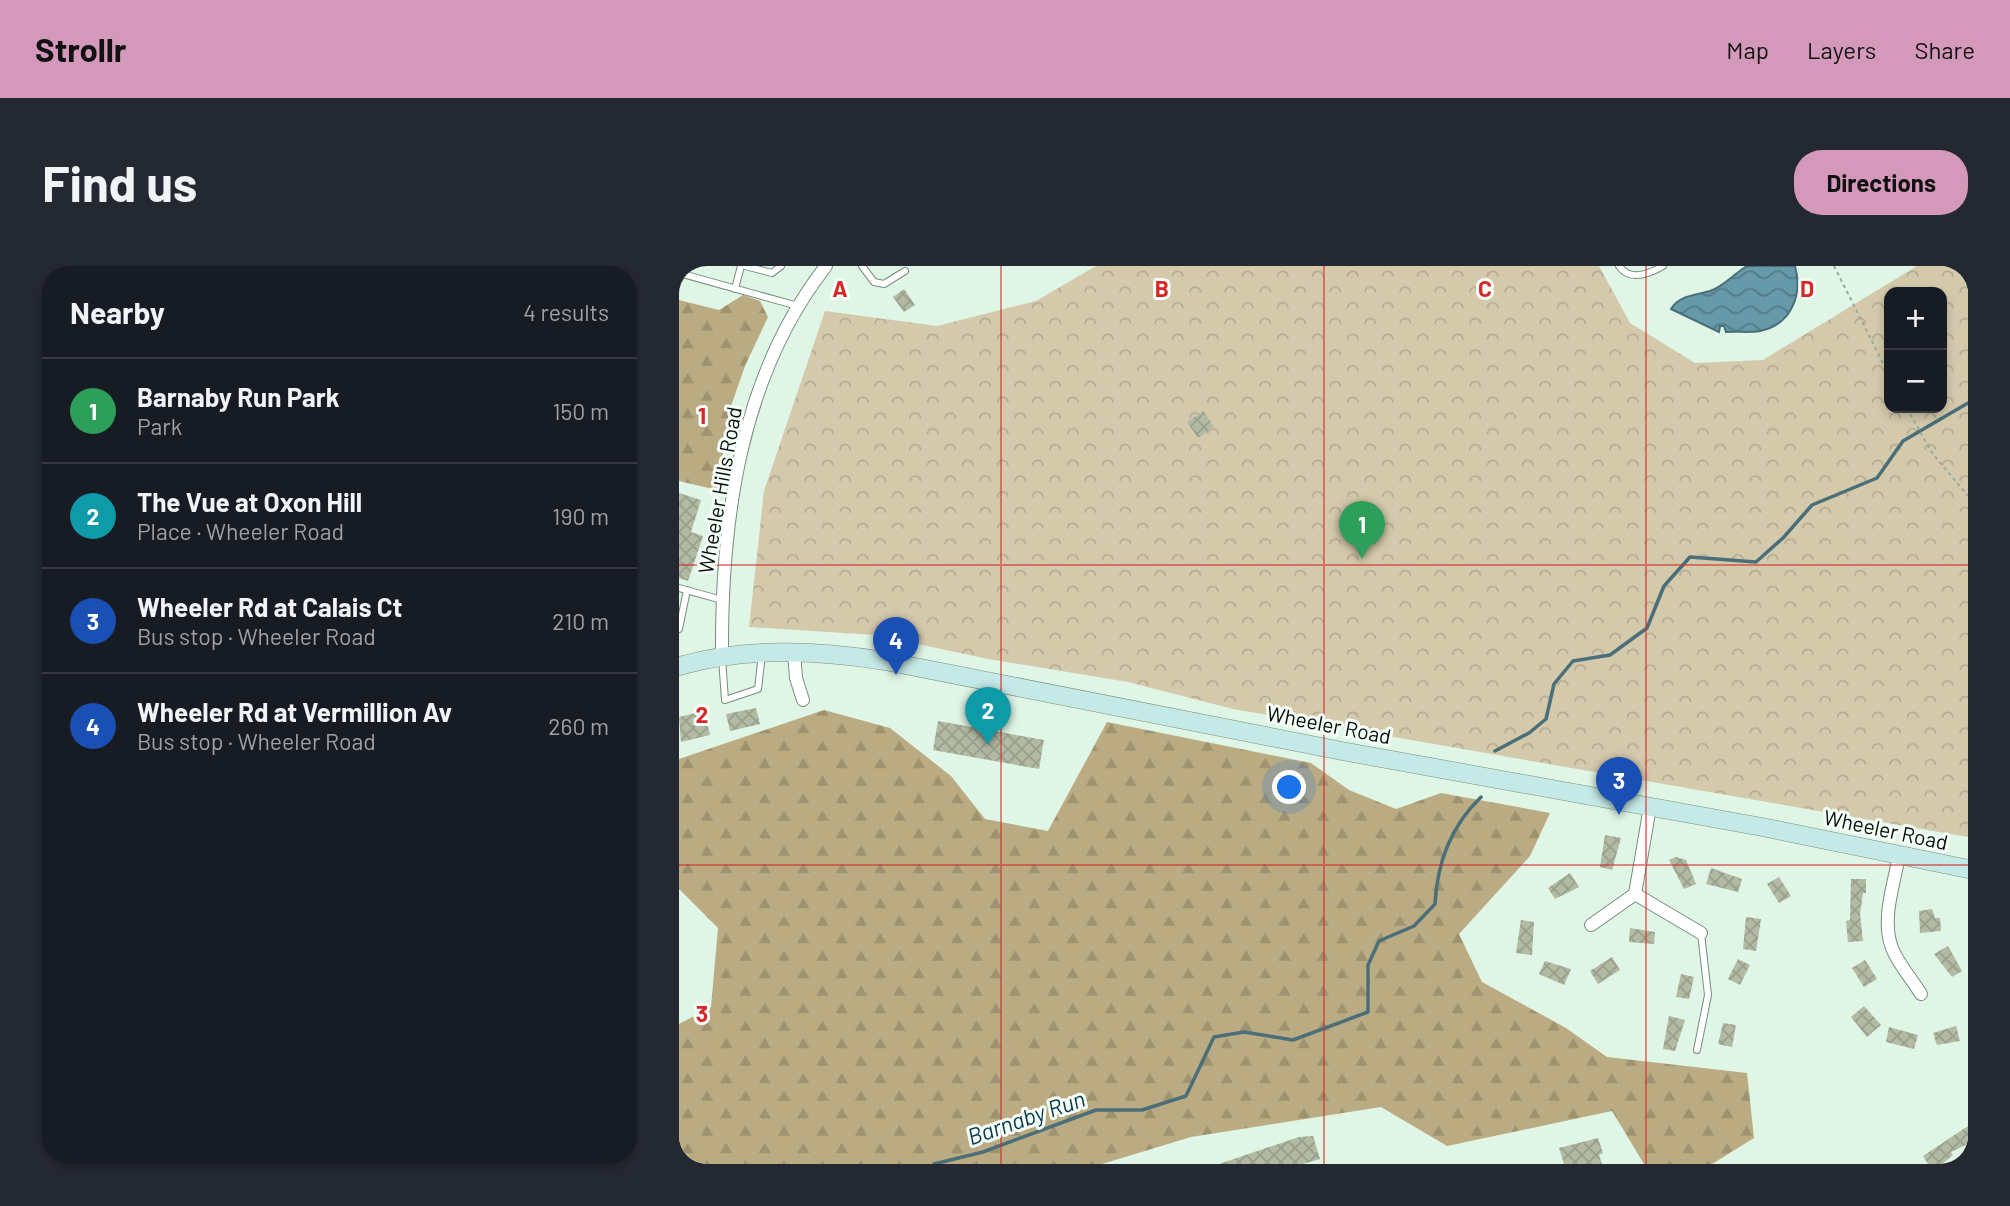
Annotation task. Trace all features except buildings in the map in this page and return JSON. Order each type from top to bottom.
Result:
[{"type":"main road","name":"Wheeler Road","points":[[679,666],[722,656],[794,652],[854,656],[937,669],[1316,746],[1968,869]]},
{"type":"street","name":"Wheeler Hills Road","points":[[722,656],[722,600],[746,428],[772,352],[798,306],[826,266]]},
{"type":"street","points":[[794,652],[796,678],[803,700]]},
{"type":"street","points":[[1591,925],[1635,894],[1650,807]]},
{"type":"street","points":[[1899,856],[1889,909],[1888,936],[1892,949],[1921,994]]},
{"type":"street","points":[[1635,894],[1702,933]]},
{"type":"lane","points":[[735,289],[743,266],[772,273],[782,266]]},
{"type":"lane","points":[[862,266],[874,282],[884,284],[905,271]]},
{"type":"lane","points":[[1619,266],[1622,271],[1639,276],[1663,266]]},
{"type":"lane","points":[[679,272],[798,306]]},
{"type":"lane","points":[[679,588],[722,600]]},
{"type":"lane","points":[[679,629],[687,590]]},
{"type":"lane","points":[[722,656],[726,700],[758,689],[762,652]]},
{"type":"lane","points":[[1697,1050],[1708,995],[1702,933]]},
{"type":"path","points":[[1834,266],[1884,365]]},
{"type":"path","points":[[1910,413],[1944,470],[1968,496]]},
{"type":"green space","points":[[1096,266],[1599,266],[1630,323],[1695,363],[1763,360],[1917,266],[1968,266],[1968,837],[1233,709],[1128,682],[988,659],[876,635],[749,627],[764,491],[825,311],[937,326],[1036,301]]},
{"type":"green space","points":[[743,295],[760,301],[768,317],[745,366],[730,409],[717,490],[679,481],[679,300],[719,310]]},
{"type":"green space","points":[[824,710],[890,728],[951,776],[985,819],[1048,831],[1107,722],[1311,763],[1349,790],[1396,809],[1441,793],[1550,813],[1530,856],[1459,934],[1482,982],[1566,1028],[1607,1057],[1747,1073],[1754,1138],[1712,1164],[1644,1164],[1612,1111],[1447,1146],[1381,1107],[1191,1137],[1102,1164],[679,1164],[679,1024],[711,1007],[718,928],[679,889],[679,759]]},
{"type":"water","points":[[1747,266],[1795,266],[1796,298],[1787,315],[1771,328],[1756,332],[1726,332],[1724,326],[1720,326],[1719,332],[1671,309],[1683,298],[1720,286]]},
{"type":"waterway","name":"Barnaby Run","points":[[1495,751],[1529,733],[1546,719],[1554,684],[1573,661],[1610,655],[1647,628],[1664,586],[1690,557],[1756,562],[1783,538],[1812,505],[1877,478],[1903,441],[1968,403]]},
{"type":"waterway","name":"Barnaby Run","points":[[934,1164],[983,1152],[1096,1110],[1142,1110],[1186,1096],[1214,1037],[1244,1032],[1293,1040],[1368,1012],[1368,965],[1379,941],[1414,926],[1435,904],[1439,874],[1447,846],[1461,820],[1481,797]]},
{"type":"place","name":"Barnaby Run Park","points":[[1362,559]]},
{"type":"place","name":"Wheeler Rd at Vermillion Av","points":[[896,675]]},
{"type":"place","name":"The Vue at Oxon Hill","points":[[988,745]]},
{"type":"place","name":"Wheeler Rd at Calais Ct","points":[[1619,815]]}]
